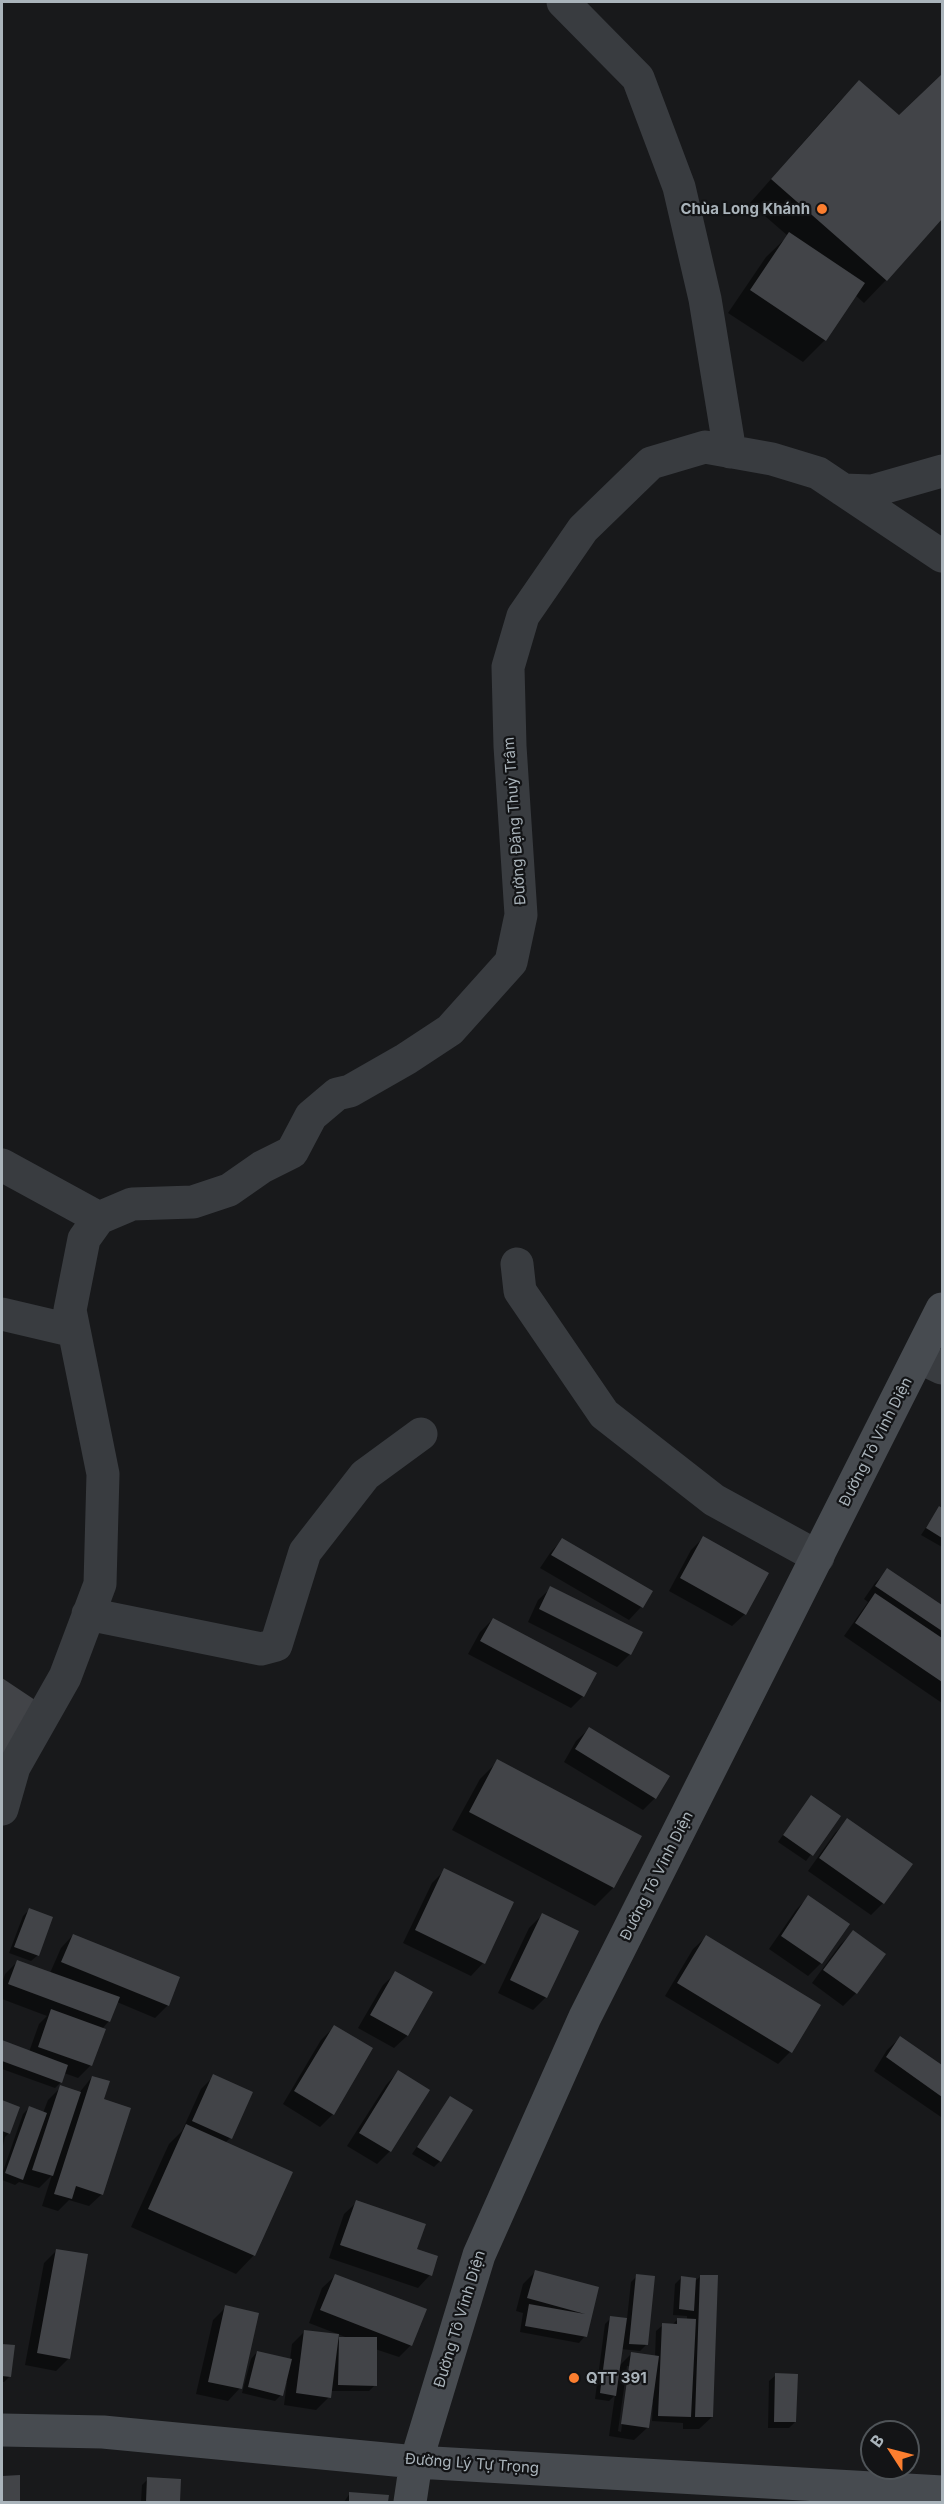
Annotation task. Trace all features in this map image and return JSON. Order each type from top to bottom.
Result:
[{"type":"main road","name":"Đường Tô Vĩnh Diện","points":[[410,2502],[416,2462],[484,2245],[585,2017],[819,1557],[931,1363],[942,1309]]},
{"type":"main road","name":"Đường Lý Tự Trọng","points":[[2,2430],[103,2432],[416,2462],[942,2492]]},
{"type":"street","points":[[563,2],[638,78],[679,187],[705,299],[730,452]]},
{"type":"street","name":"Đường Đặng Thuỳ Trâm","points":[[99,1218],[132,1204],[194,1202],[229,1190],[262,1167],[292,1152],[311,1116],[337,1094],[359,1085],[450,1030],[511,962],[521,915],[510,746],[508,666],[523,616],[583,529],[651,463],[705,447],[772,459],[818,473],[942,556]]},
{"type":"street","points":[[843,490],[872,491],[942,471]]},
{"type":"street","points":[[2,1165],[99,1218],[84,1239],[70,1311],[103,1474],[100,1584],[65,1677],[14,1767],[2,1802]]},
{"type":"street","points":[[517,1264],[519,1291],[604,1414],[714,1500],[819,1557]]},
{"type":"street","points":[[2,1314],[74,1331]]},
{"type":"street","points":[[88,1614],[261,1649],[276,1645],[305,1552],[364,1475],[421,1434]]},
{"type":"building","points":[[942,74],[942,219],[887,281],[771,179],[859,80],[899,115]]},
{"type":"building","points":[[789,232],[865,283],[826,341],[750,290]]},
{"type":"building","points":[[939,1506],[942,1508],[942,1538],[926,1528]]},
{"type":"building","points":[[703,1536],[769,1573],[746,1615],[680,1578]]},
{"type":"building","points":[[562,1538],[653,1591],[643,1608],[551,1555]]},
{"type":"building","points":[[887,1568],[942,1605],[942,1631],[875,1586]]},
{"type":"building","points":[[550,1586],[643,1632],[631,1655],[539,1609]]},
{"type":"building","points":[[875,1593],[942,1638],[942,1682],[855,1623]]},
{"type":"building","points":[[493,1618],[597,1673],[584,1697],[480,1641]]},
{"type":"building","points":[[2,1678],[38,1702],[2,1756]]},
{"type":"building","points":[[589,1727],[670,1776],[656,1799],[575,1749]]},
{"type":"building","points":[[497,1759],[642,1836],[614,1888],[469,1812]]},
{"type":"building","points":[[811,1795],[841,1816],[813,1856],[783,1835]]},
{"type":"building","points":[[847,1818],[913,1864],[884,1904],[819,1858]]},
{"type":"building","points":[[444,1868],[514,1902],[485,1964],[415,1930]]},
{"type":"building","points":[[808,1895],[850,1924],[822,1964],[781,1936]]},
{"type":"building","points":[[29,1908],[53,1917],[39,1956],[14,1947]]},
{"type":"building","points":[[542,1913],[579,1931],[547,1998],[510,1980]]},
{"type":"building","points":[[853,1930],[886,1954],[857,1994],[823,1970]]},
{"type":"building","points":[[73,1934],[180,1977],[169,2006],[61,1962]]},
{"type":"building","points":[[706,1935],[821,2005],[792,2053],[677,1983]]},
{"type":"building","points":[[17,1960],[120,1997],[110,2022],[8,1984]]},
{"type":"building","points":[[395,1971],[433,1992],[408,2036],[370,2015]]},
{"type":"building","points":[[51,2009],[106,2029],[92,2066],[38,2047]]},
{"type":"building","points":[[334,2025],[373,2048],[334,2115],[294,2091]]},
{"type":"building","points":[[900,2036],[942,2065],[942,2097],[886,2057]]},
{"type":"building","points":[[2,2040],[68,2065],[62,2083],[2,2061]]},
{"type":"building","points":[[398,2070],[430,2090],[391,2152],[359,2133]]},
{"type":"building","points":[[213,2074],[253,2092],[232,2139],[192,2121]]},
{"type":"building","points":[[92,2076],[110,2081],[104,2099],[131,2108],[103,2195],[76,2186],[72,2199],[54,2194]]},
{"type":"building","points":[[60,2085],[81,2092],[53,2176],[32,2170]]},
{"type":"building","points":[[450,2096],[473,2110],[441,2162],[417,2147]]},
{"type":"building","points":[[2,2100],[20,2107],[10,2134],[2,2131]]},
{"type":"building","points":[[29,2106],[47,2113],[23,2180],[5,2173]]},
{"type":"building","points":[[186,2124],[293,2172],[255,2256],[148,2209]]},
{"type":"building","points":[[356,2200],[426,2224],[417,2249],[438,2256],[432,2276],[340,2245]]},
{"type":"building","points":[[56,2249],[88,2254],[70,2359],[37,2353]]},
{"type":"building","points":[[535,2270],[599,2287],[587,2337],[525,2326],[529,2304],[585,2314],[527,2298]]},
{"type":"building","points":[[335,2274],[427,2309],[412,2346],[320,2310]]},
{"type":"building","points":[[636,2274],[655,2276],[648,2345],[629,2344]]},
{"type":"building","points":[[700,2275],[718,2275],[713,2417],[695,2417]]},
{"type":"building","points":[[681,2276],[696,2278],[694,2311],[679,2309]]},
{"type":"building","points":[[225,2305],[259,2313],[242,2389],[208,2382]]},
{"type":"building","points":[[610,2316],[627,2318],[616,2396],[600,2393]]},
{"type":"building","points":[[677,2318],[696,2319],[691,2417],[658,2416],[662,2323],[677,2324]]},
{"type":"building","points":[[304,2330],[339,2334],[331,2398],[296,2393]]},
{"type":"building","points":[[339,2337],[377,2337],[377,2386],[338,2385]]},
{"type":"building","points":[[2,2344],[15,2345],[11,2377],[2,2376]]},
{"type":"building","points":[[257,2351],[292,2359],[283,2396],[248,2387]]},
{"type":"building","points":[[631,2352],[659,2356],[649,2428],[621,2424]]},
{"type":"building","points":[[775,2373],[798,2374],[796,2422],[774,2422]]},
{"type":"building","points":[[20,2475],[20,2502],[2,2502],[2,2476]]},
{"type":"building","points":[[147,2477],[181,2479],[180,2502],[146,2502]]},
{"type":"building","points":[[349,2492],[389,2495],[388,2502],[349,2502]]},
{"type":"place","name":"Chùa Long Khánh","points":[[822,209]]},
{"type":"place","name":"QTT 391","points":[[574,2378]]}]
